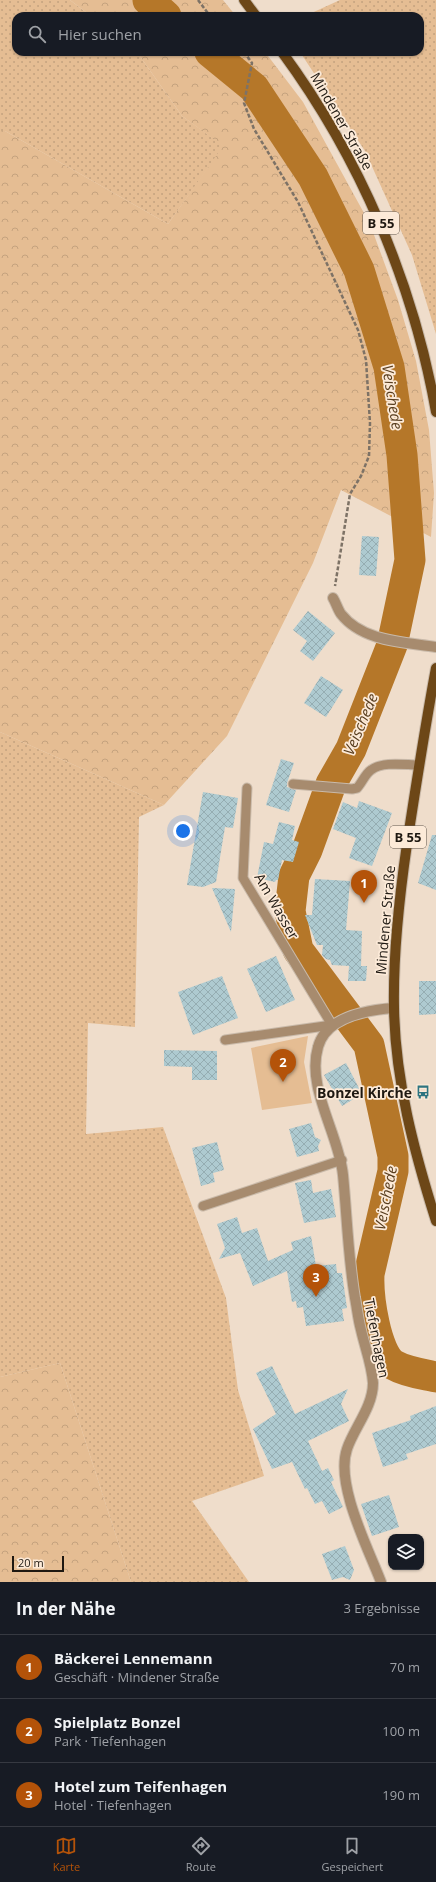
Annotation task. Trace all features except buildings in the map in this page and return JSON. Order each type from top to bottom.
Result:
[{"type":"main road","points":[[244,0],[253,12]]},
{"type":"main road","name":"Mindener Straße","points":[[285,56],[300,76],[344,147],[380,222],[409,302],[429,374],[436,412]]},
{"type":"main road","name":"Mindener Straße","points":[[436,668],[418,765],[399,902],[394,953],[394,1008],[398,1062],[405,1108],[419,1166],[436,1221]]},
{"type":"street","points":[[333,598],[340,613],[350,624],[364,633],[384,639],[436,647]]},
{"type":"street","points":[[336,1024],[365,1013],[394,1008]]},
{"type":"street","name":"Tiefenhagen","points":[[336,1024],[322,1036],[318,1048],[315,1068],[318,1087],[342,1160],[350,1270],[361,1329],[372,1370],[373,1385],[369,1402],[347,1449],[344,1462],[344,1473],[354,1511],[381,1582]]},
{"type":"lane","points":[[293,784],[344,789],[357,788],[371,770],[377,767],[391,765],[418,765]]},
{"type":"lane","name":"Am Wasser","points":[[246,788],[243,878],[336,1024]]},
{"type":"lane","points":[[225,1040],[336,1024]]},
{"type":"lane","points":[[203,1206],[342,1160]]},
{"type":"path","points":[[198,0],[207,12]]},
{"type":"path","points":[[247,56],[252,63],[244,103],[254,129],[298,202],[355,323],[366,360],[370,423],[369,456],[361,476],[350,494],[333,598]]},
{"type":"green space","points":[[0,0],[70,0],[86,12],[12,12],[12,56],[140,56],[182,116],[224,146],[168,224],[5,131],[0,131]]},
{"type":"green space","points":[[70,0],[223,0],[233,12],[86,12]]},
{"type":"green space","points":[[340,0],[436,0],[436,334],[412,255],[365,151],[303,56],[424,56],[424,12],[314,12]]},
{"type":"green space","points":[[140,56],[268,56],[303,102],[370,224],[398,300],[416,361],[429,430],[434,493],[431,537],[341,490],[313,563],[227,736],[164,805],[0,732],[0,131],[5,131],[168,224],[223,146],[182,116]]},
{"type":"green space","points":[[0,732],[164,805],[139,817],[135,1027],[88,1023],[86,1134],[163,1127],[226,1298],[238,1390],[264,1476],[192,1501],[249,1582],[131,1582],[60,1363],[0,1377]]},
{"type":"green space","points":[[308,1036],[304,1062],[312,1103],[262,1110],[251,1048]]},
{"type":"green space","points":[[60,1363],[131,1582],[0,1582],[0,1377]]},
{"type":"waterway","name":"Veischede","points":[[148,0],[162,12]]},
{"type":"waterway","name":"Veischede","points":[[215,56],[254,88],[313,177],[359,270],[389,367],[402,455],[410,560],[392,645],[351,749],[331,784],[307,850],[294,876],[290,911],[298,950],[369,1045],[393,1156],[393,1171],[369,1274],[371,1309],[377,1336],[387,1359],[394,1365],[409,1371],[436,1377]]},
{"type":"place","name":"Bäckerei Lennemann","points":[[364,903]]},
{"type":"place","name":"Spielplatz Bonzel","points":[[283,1082]]},
{"type":"place","name":"Bonzel Kirche","points":[[423,1092]]},
{"type":"place","name":"Hotel zum Teifenhagen","points":[[316,1297]]}]
